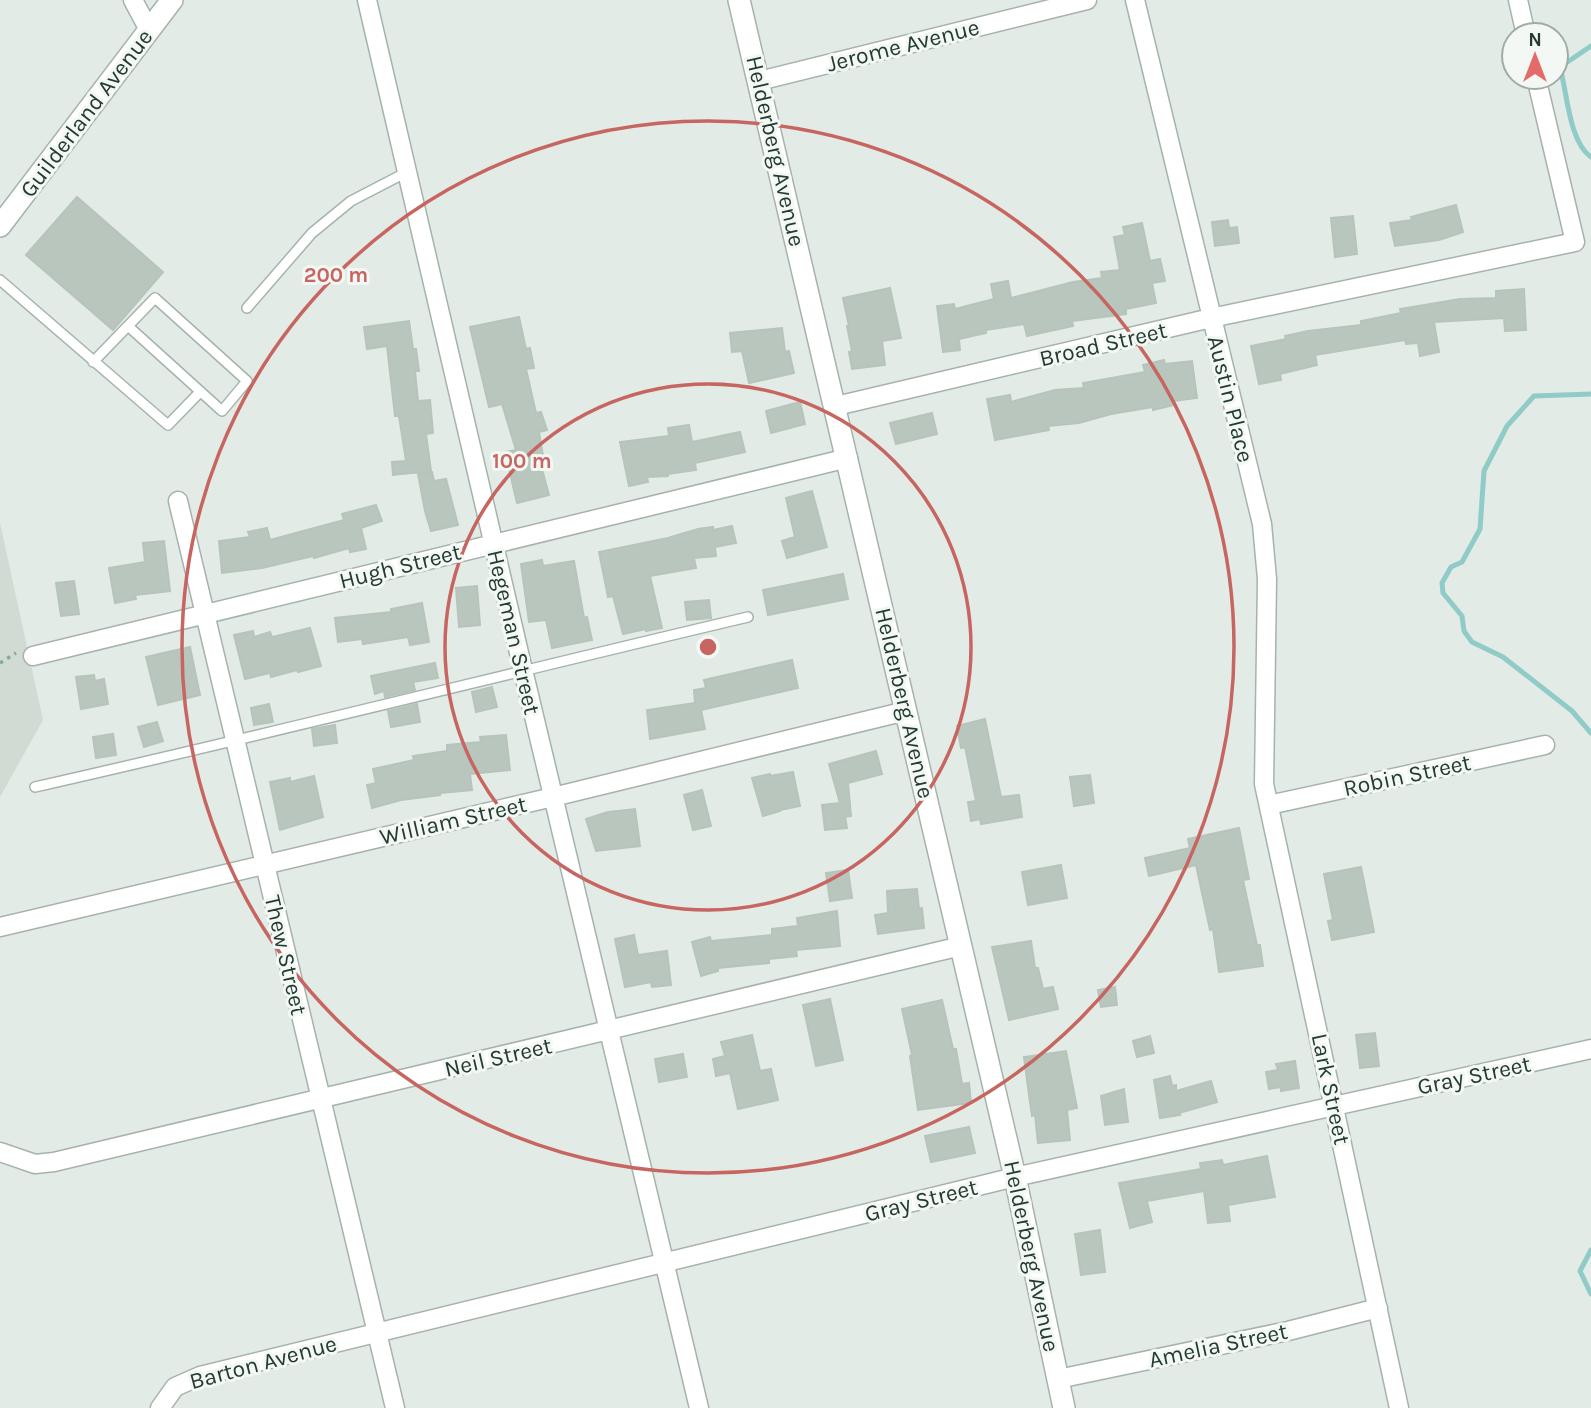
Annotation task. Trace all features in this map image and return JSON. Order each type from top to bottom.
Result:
[{"type":"street","points":[[133,0],[149,30]]},
{"type":"street","name":"Guilderland Avenue","points":[[0,226],[172,0]]},
{"type":"street","name":"Hegeman Street","points":[[367,0],[699,1408]]},
{"type":"street","name":"Helderberg Avenue","points":[[740,0],[1015,1177],[1064,1408]]},
{"type":"street","name":"Jerome Avenue","points":[[759,81],[1087,0]]},
{"type":"street","name":"Austin Place","points":[[1135,0],[1262,524],[1267,579],[1264,784],[1269,805]]},
{"type":"street","points":[[1518,0],[1523,21]]},
{"type":"street","name":"Broad Street","points":[[836,406],[1211,318],[1575,242],[1539,91]]},
{"type":"street","name":"Hugh Street","points":[[33,656],[848,458]]},
{"type":"street","name":"Thew Street","points":[[178,501],[395,1408]]},
{"type":"street","name":"William Street","points":[[0,927],[906,711]]},
{"type":"street","name":"Robin Street","points":[[1269,805],[1545,745]]},
{"type":"street","name":"Lark Street","points":[[1269,805],[1399,1408]]},
{"type":"street","name":"Neil Street","points":[[0,1152],[35,1164],[54,1162],[961,946]]},
{"type":"street","name":"Gray Street","points":[[376,1332],[1015,1177],[1591,1049]]},
{"type":"street","name":"Amelia Street","points":[[1058,1379],[1288,1331],[1378,1308]]},
{"type":"street","name":"Barton Avenue","points":[[160,1408],[175,1387],[200,1376],[376,1332]]},
{"type":"lane","points":[[247,308],[312,233],[351,201],[407,172]]},
{"type":"lane","points":[[0,280],[168,425],[200,392]]},
{"type":"lane","points":[[93,362],[155,298],[247,381],[222,411],[128,326]]},
{"type":"lane","points":[[35,787],[235,742],[748,617]]},
{"type":"shaded area","points":[[0,523],[43,720],[0,797]]},
{"type":"building","points":[[77,197],[163,272],[113,330],[26,255]]},
{"type":"building","points":[[1456,205],[1463,232],[1439,240],[1395,246],[1390,223],[1412,220],[1411,217]]},
{"type":"building","points":[[1353,216],[1357,254],[1335,257],[1331,218]]},
{"type":"building","points":[[1228,220],[1229,228],[1237,227],[1239,243],[1215,246],[1212,222]]},
{"type":"building","points":[[1142,223],[1150,261],[1160,259],[1165,281],[1152,283],[1156,303],[1126,309],[1126,314],[1072,321],[1073,326],[1027,336],[1024,324],[986,330],[986,333],[959,339],[960,350],[943,352],[937,306],[954,304],[955,309],[994,299],[991,284],[1008,281],[1011,298],[1073,282],[1102,278],[1101,272],[1120,270],[1114,237],[1125,235],[1123,227]]},
{"type":"building","points":[[890,288],[901,338],[882,341],[885,365],[852,369],[849,326],[843,298]]},
{"type":"building","points":[[1524,289],[1526,330],[1505,331],[1504,318],[1434,322],[1439,352],[1420,356],[1418,343],[1406,344],[1405,340],[1315,355],[1317,365],[1280,374],[1281,380],[1259,384],[1251,346],[1286,339],[1285,336],[1308,331],[1361,325],[1361,321],[1401,313],[1400,309],[1460,299],[1496,298],[1496,291]]},
{"type":"building","points":[[519,317],[526,349],[530,348],[534,368],[526,369],[536,413],[541,412],[547,430],[539,432],[545,468],[542,469],[549,495],[517,503],[505,452],[516,450],[502,404],[489,407],[470,327]]},
{"type":"building","points":[[409,321],[419,371],[415,371],[418,401],[430,400],[433,433],[426,434],[431,471],[393,475],[392,462],[406,461],[399,416],[395,416],[387,346],[367,349],[364,327]]},
{"type":"building","points":[[782,328],[785,352],[789,351],[794,373],[749,383],[742,351],[732,352],[730,333]]},
{"type":"building","points":[[1164,360],[1165,364],[1192,361],[1197,398],[1173,401],[1174,405],[1153,410],[1153,407],[1079,423],[1048,426],[1049,430],[995,440],[987,399],[1010,395],[1011,402],[1055,390],[1084,388],[1083,383],[1145,372],[1143,365]]},
{"type":"building","points":[[800,402],[805,424],[771,433],[766,411]]},
{"type":"building","points":[[932,413],[937,434],[896,444],[890,423]]},
{"type":"building","points":[[689,425],[692,442],[740,432],[745,452],[695,463],[696,470],[647,477],[648,482],[629,486],[620,442],[669,436],[668,428]]},
{"type":"building","points":[[432,472],[434,481],[446,479],[458,525],[431,531],[418,474]]},
{"type":"building","points":[[812,491],[827,547],[787,558],[782,541],[795,537],[786,498]]},
{"type":"building","points":[[376,505],[382,521],[361,528],[366,549],[350,552],[349,548],[314,558],[313,556],[262,568],[222,573],[219,541],[250,537],[248,532],[267,528],[270,540],[344,520],[342,514]]},
{"type":"building","points":[[732,526],[736,543],[715,547],[716,556],[694,558],[696,568],[650,576],[662,628],[623,634],[613,596],[608,597],[599,552],[698,529],[713,527],[713,530]]},
{"type":"building","points":[[164,541],[170,591],[135,595],[136,599],[115,603],[109,568],[145,562],[143,543]]},
{"type":"building","points":[[542,560],[543,566],[574,561],[584,618],[587,617],[592,640],[552,648],[546,620],[529,622],[521,564]]},
{"type":"building","points":[[843,574],[848,599],[768,615],[763,590]]},
{"type":"building","points":[[74,581],[79,614],[61,616],[56,583]]},
{"type":"building","points":[[477,586],[480,625],[459,627],[456,588]]},
{"type":"building","points":[[709,600],[711,618],[687,620],[685,602]]},
{"type":"building","points":[[422,603],[429,642],[410,645],[408,637],[363,644],[362,639],[338,642],[335,618],[391,612],[391,609]]},
{"type":"building","points":[[310,628],[321,666],[271,677],[270,673],[245,679],[234,635],[253,631],[254,637],[270,632],[272,637]]},
{"type":"building","points":[[190,647],[200,695],[158,705],[146,657]]},
{"type":"building","points":[[792,660],[798,688],[701,710],[705,729],[650,739],[647,710],[695,703],[694,690],[706,688],[704,680]]},
{"type":"building","points":[[435,663],[438,678],[413,682],[415,690],[385,697],[384,691],[375,694],[371,676]]},
{"type":"building","points":[[94,675],[95,681],[104,679],[108,704],[81,709],[76,677]]},
{"type":"building","points":[[492,687],[497,707],[476,712],[472,692]]},
{"type":"building","points":[[269,704],[273,722],[254,725],[251,708]]},
{"type":"building","points":[[417,704],[420,722],[391,727],[388,711]]},
{"type":"building","points":[[985,719],[1001,797],[1019,795],[1022,817],[981,824],[980,819],[971,821],[968,802],[976,801],[965,747],[961,748],[957,726]]},
{"type":"building","points":[[157,722],[163,741],[144,747],[138,727]]},
{"type":"building","points":[[335,725],[337,743],[314,746],[312,729]]},
{"type":"building","points":[[113,734],[116,755],[96,758],[93,737]]},
{"type":"building","points":[[506,735],[510,770],[470,774],[472,790],[401,800],[372,808],[367,785],[376,783],[373,769],[414,760],[413,756],[447,751],[447,745],[481,742],[480,737]]},
{"type":"building","points":[[876,751],[882,774],[848,783],[851,816],[845,817],[847,828],[825,830],[822,805],[840,803],[829,764]]},
{"type":"building","points":[[793,772],[800,806],[763,816],[752,778]]},
{"type":"building","points":[[1090,775],[1094,803],[1074,806],[1070,777]]},
{"type":"building","points":[[314,776],[323,817],[280,830],[270,782],[290,778],[290,782]]},
{"type":"building","points":[[702,790],[711,826],[693,830],[684,795]]},
{"type":"building","points":[[635,809],[640,846],[596,851],[586,819],[608,812]]},
{"type":"building","points":[[1239,828],[1249,879],[1243,880],[1263,966],[1219,972],[1213,929],[1210,930],[1196,865],[1149,876],[1145,858],[1190,848],[1188,839]]},
{"type":"building","points":[[1061,865],[1067,898],[1028,905],[1022,872]]},
{"type":"building","points":[[1361,867],[1374,932],[1332,940],[1328,921],[1333,920],[1324,874]]},
{"type":"building","points":[[848,870],[852,898],[830,901],[826,873]]},
{"type":"building","points":[[917,889],[924,928],[878,934],[875,915],[888,913],[887,891]]},
{"type":"building","points":[[837,911],[840,946],[796,950],[797,956],[769,959],[769,963],[718,968],[718,971],[701,976],[692,942],[710,937],[711,941],[772,935],[772,929],[798,926],[797,918]]},
{"type":"building","points":[[634,935],[638,955],[667,951],[671,985],[652,987],[651,982],[625,987],[615,939]]},
{"type":"building","points":[[1031,941],[1035,968],[1038,968],[1043,989],[1053,987],[1058,1009],[1009,1020],[992,947]]},
{"type":"building","points":[[1115,987],[1117,1005],[1101,1007],[1098,990]]},
{"type":"building","points":[[830,999],[843,1060],[816,1066],[803,1005]]},
{"type":"building","points":[[942,1000],[953,1049],[956,1049],[962,1084],[969,1083],[971,1103],[918,1110],[912,1055],[902,1009]]},
{"type":"building","points":[[1375,1033],[1379,1066],[1360,1068],[1356,1035]]},
{"type":"building","points":[[752,1035],[760,1071],[771,1069],[778,1100],[738,1109],[730,1073],[716,1076],[713,1059],[725,1056],[721,1042]]},
{"type":"building","points":[[1150,1036],[1154,1053],[1137,1057],[1133,1041]]},
{"type":"building","points":[[1066,1051],[1077,1108],[1067,1110],[1070,1140],[1038,1143],[1024,1057]]},
{"type":"building","points":[[683,1054],[687,1077],[659,1082],[655,1059]]},
{"type":"building","points":[[1295,1061],[1299,1088],[1281,1091],[1281,1087],[1269,1089],[1266,1072],[1278,1070],[1276,1064]]},
{"type":"building","points":[[1170,1076],[1172,1086],[1176,1085],[1176,1091],[1211,1081],[1217,1102],[1179,1113],[1180,1115],[1160,1118],[1154,1080]]},
{"type":"building","points":[[1124,1089],[1128,1122],[1105,1125],[1101,1096]]},
{"type":"building","points":[[969,1127],[975,1153],[931,1162],[925,1136]]},
{"type":"building","points":[[1267,1156],[1275,1197],[1228,1205],[1230,1221],[1208,1223],[1204,1191],[1147,1201],[1152,1222],[1130,1228],[1119,1183],[1201,1169],[1200,1163],[1222,1160],[1223,1165]]},
{"type":"building","points":[[1100,1230],[1105,1272],[1081,1275],[1075,1234]]},
{"type":"waterway","points":[[1591,46],[1560,67],[1573,129],[1584,150],[1591,157]]},
{"type":"waterway","points":[[1591,394],[1534,396],[1507,426],[1484,471],[1480,529],[1462,562],[1451,567],[1442,583],[1443,593],[1462,616],[1464,631],[1472,642],[1503,657],[1572,711],[1591,733]]},
{"type":"waterway","points":[[1591,1250],[1580,1271],[1591,1294]]}]
